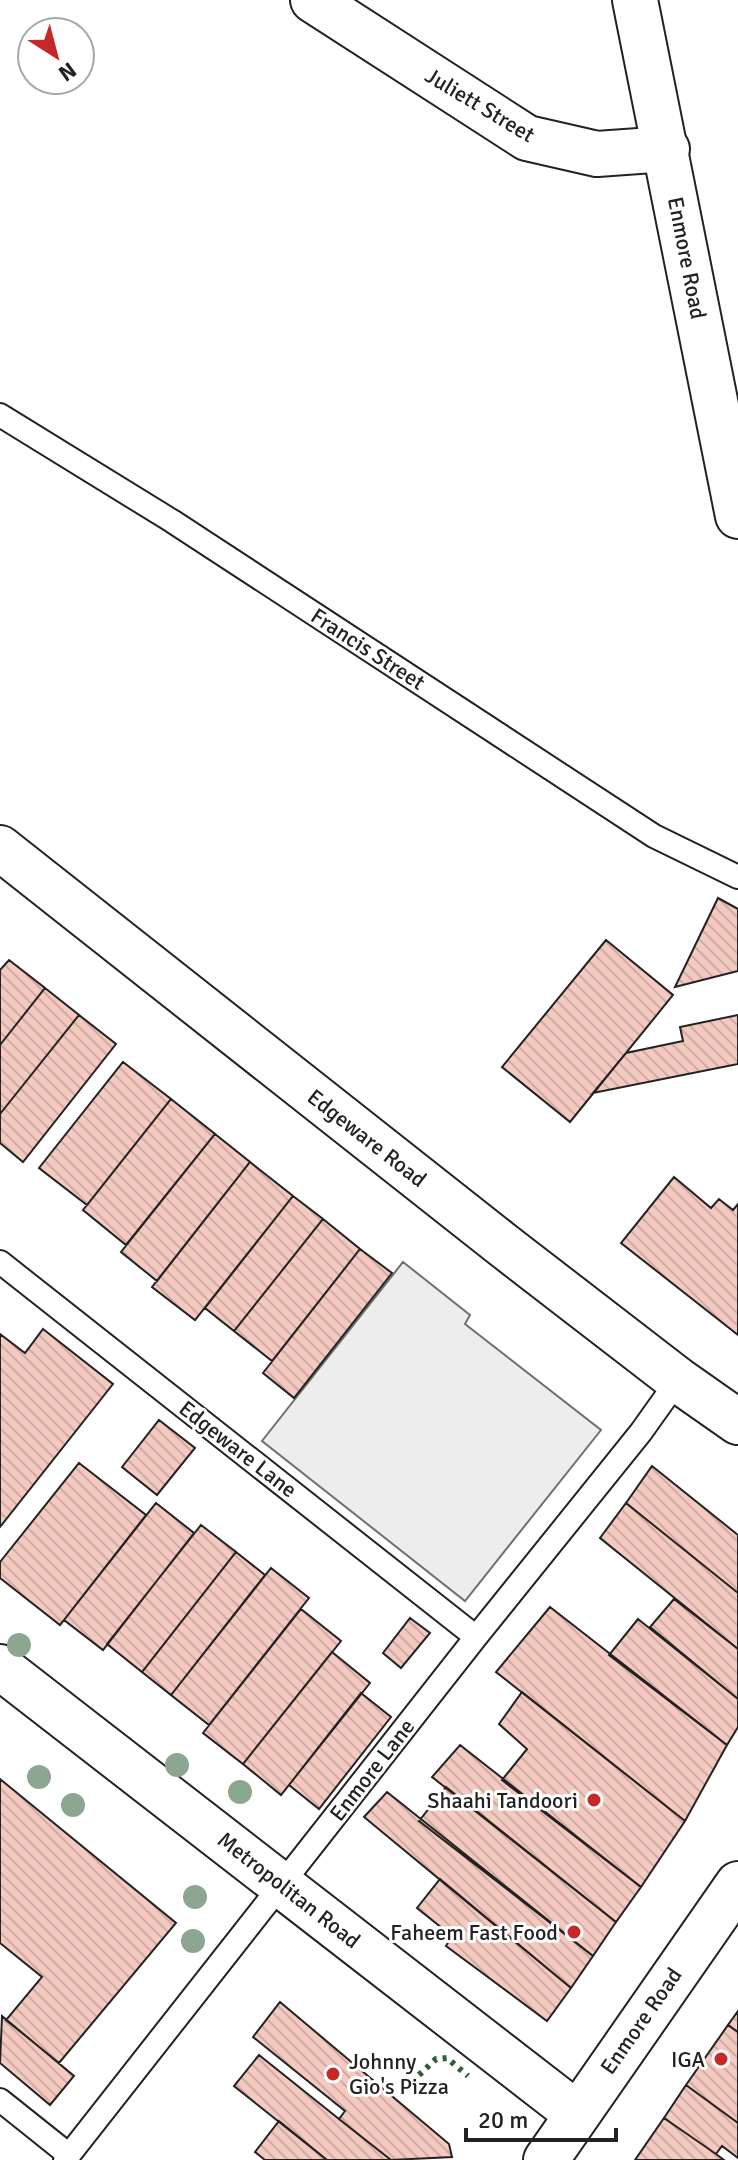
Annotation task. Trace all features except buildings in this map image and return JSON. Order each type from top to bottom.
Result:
[{"type":"main road","name":"Juliett Street","points":[[313,0],[527,138],[597,154],[667,149]]},
{"type":"main road","name":"Enmore Road","points":[[635,0],[738,516]]},
{"type":"main road","name":"Edgeware Road","points":[[0,848],[734,1424]]},
{"type":"main road","name":"Metropolitan Road","points":[[0,1667],[577,2114]]},
{"type":"main road","name":"Enmore Road","points":[[546,2160],[738,1884]]},
{"type":"lane","name":"Francis Street","points":[[0,415],[172,521],[654,836],[738,877]]},
{"type":"lane","name":"Edgeware Lane","points":[[0,1262],[476,1637]]},
{"type":"lane","name":"Enmore Lane","points":[[67,2158],[641,1432],[678,1380]]},
{"type":"lane","points":[[0,2100],[67,2158]]},
{"type":"shaded area","points":[[403,1262],[470,1315],[465,1324],[601,1430],[465,1601],[262,1441]]},
{"type":"hedge","points":[[419,2075],[436,2059],[447,2058],[468,2076]]},
{"type":"place","name":"Shaahi Tandoori","points":[[594,1800]]},
{"type":"place","name":"Faheem Fast Food","points":[[574,1932]]},
{"type":"place","name":"IGA","points":[[721,2059]]},
{"type":"place","name":"Johnny Gio's Pizza","points":[[333,2074]]}]
